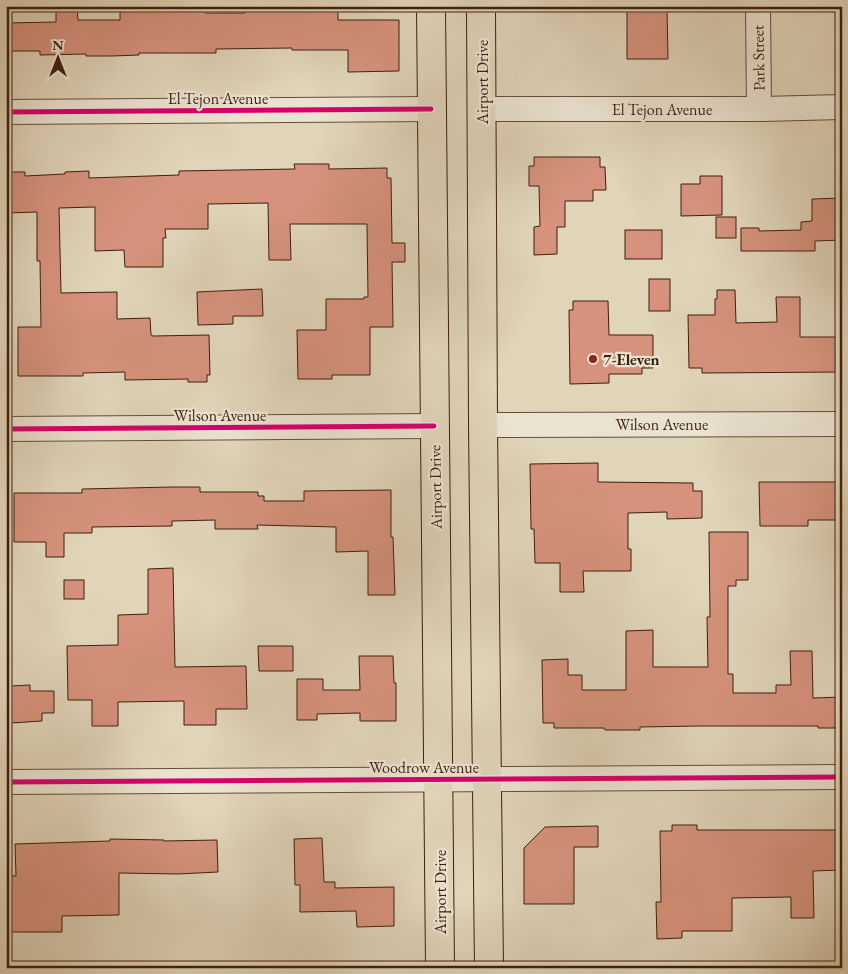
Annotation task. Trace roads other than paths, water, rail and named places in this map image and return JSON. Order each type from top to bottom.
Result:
[{"type":"main road","name":"Airport Drive","points":[[431,6],[440,968]]},
{"type":"main road","name":"Airport Drive","points":[[481,6],[489,968]]},
{"type":"street","name":"Park Street","points":[[758,6],[759,109]]},
{"type":"street","name":"El Tejon Avenue","points":[[482,110],[842,107]]},
{"type":"street","name":"El Tejon Avenue","points":[[6,112],[431,110]]},
{"type":"street","name":"Wilson Avenue","points":[[483,425],[842,424]]},
{"type":"street","name":"Wilson Avenue","points":[[6,429],[434,426]]},
{"type":"street","name":"Woodrow Avenue","points":[[6,782],[842,777]]},
{"type":"place","name":"7-Eleven","points":[[593,359]]}]
